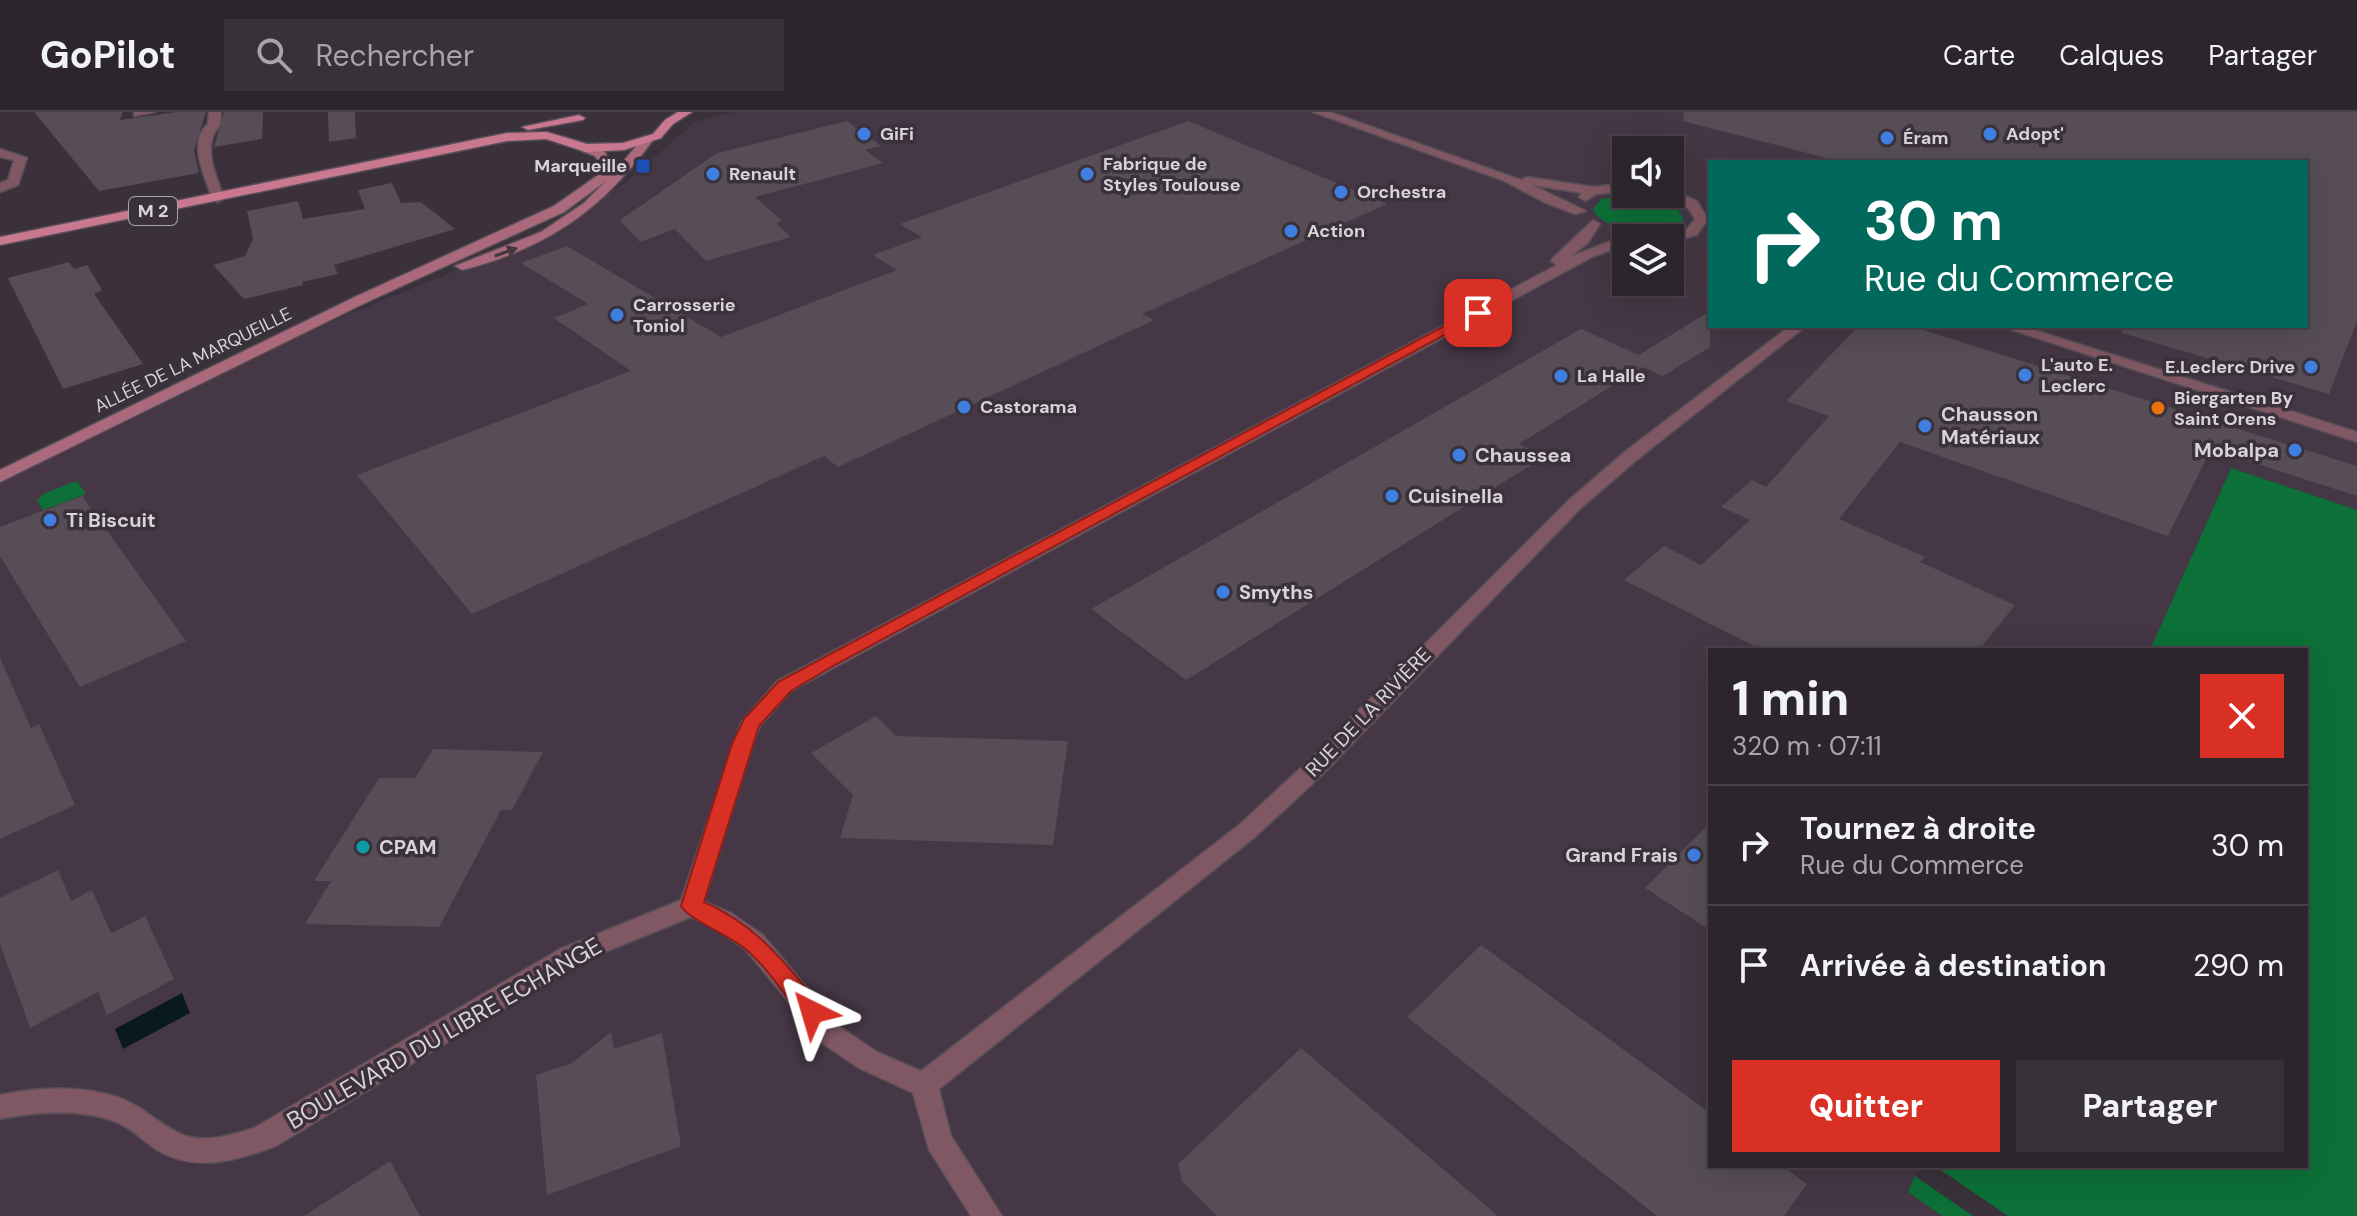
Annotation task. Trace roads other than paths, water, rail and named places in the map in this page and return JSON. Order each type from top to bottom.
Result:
[{"type":"main road","points":[[659,112],[669,122]]},
{"type":"main road","points":[[585,116],[565,128],[563,138],[586,148],[611,148],[647,140],[664,131],[669,122],[686,112]]},
{"type":"main road","name":"M 2","points":[[306,179],[450,143],[585,116]]},
{"type":"main road","name":"M 2","points":[[0,241],[507,137],[547,135],[563,138]]},
{"type":"street","points":[[215,112],[214,125],[207,131],[204,157],[218,198]]},
{"type":"street","points":[[1319,112],[1506,177],[1550,200],[1580,211],[1593,224],[1612,231]]},
{"type":"street","name":"ALLÉE DE LA MARQUEILLE","points":[[404,281],[508,251],[561,228],[604,194],[647,140]]},
{"type":"street","name":"ALLÉE DE LA MARQUEILLE","points":[[0,477],[559,209],[603,181],[611,172],[607,162],[586,148]]},
{"type":"street","points":[[0,153],[21,158],[14,182],[0,188]]},
{"type":"street","points":[[1506,177],[1594,191],[1612,189]]},
{"type":"street","points":[[1580,211],[1582,199],[1594,191]]},
{"type":"street","points":[[1684,200],[1692,204],[1706,221],[1685,235]]},
{"type":"street","points":[[1529,286],[1583,240],[1593,224]]},
{"type":"street","points":[[1685,235],[1708,241]]},
{"type":"street","points":[[988,1216],[939,1141],[924,1085],[868,1060],[831,1035],[754,942],[722,920],[691,906],[751,723],[784,686],[1587,254],[1612,245]]},
{"type":"street","name":"RUE DE LA RIVIÈRE","points":[[924,1085],[1247,831],[1314,769],[1575,504],[1649,441],[1796,328]]},
{"type":"street","points":[[2013,328],[2357,437]]},
{"type":"street","name":"BOULEVARD DU LIBRE ECHANGE","points":[[0,1107],[47,1101],[81,1102],[118,1110],[145,1123],[167,1141],[188,1148],[211,1151],[239,1147],[266,1137],[569,956],[691,906]]},
{"type":"place","name":"GiFi","points":[[864,134]]},
{"type":"place","name":"Adopt'","points":[[1990,134]]},
{"type":"place","name":"Éram","points":[[1887,138]]},
{"type":"place","name":"Marqueille","points":[[643,166]]},
{"type":"place","name":"Renault","points":[[713,174]]},
{"type":"place","name":"Fabrique de Styles Toulouse","points":[[1087,174]]},
{"type":"place","name":"Orchestra","points":[[1341,192]]},
{"type":"place","name":"Action","points":[[1291,231]]},
{"type":"place","name":"Carrosserie Toniol","points":[[617,315]]},
{"type":"place","name":"E.Leclerc Drive","points":[[2311,367]]},
{"type":"place","name":"L'auto E. Leclerc","points":[[2025,375]]},
{"type":"place","name":"La Halle","points":[[1561,376]]},
{"type":"place","name":"Castorama","points":[[964,407]]},
{"type":"place","name":"Biergarten By Saint Orens","points":[[2158,408]]},
{"type":"place","name":"Chausson Matériaux","points":[[1925,426]]},
{"type":"place","name":"Mobalpa","points":[[2295,450]]},
{"type":"place","name":"Chaussea","points":[[1459,455]]},
{"type":"place","name":"Cuisinella","points":[[1392,496]]},
{"type":"place","name":"Ti Biscuit","points":[[50,520]]},
{"type":"place","name":"Smyths","points":[[1223,592]]},
{"type":"place","name":"CPAM","points":[[363,847]]},
{"type":"place","name":"Grand Frais","points":[[1694,855]]}]
